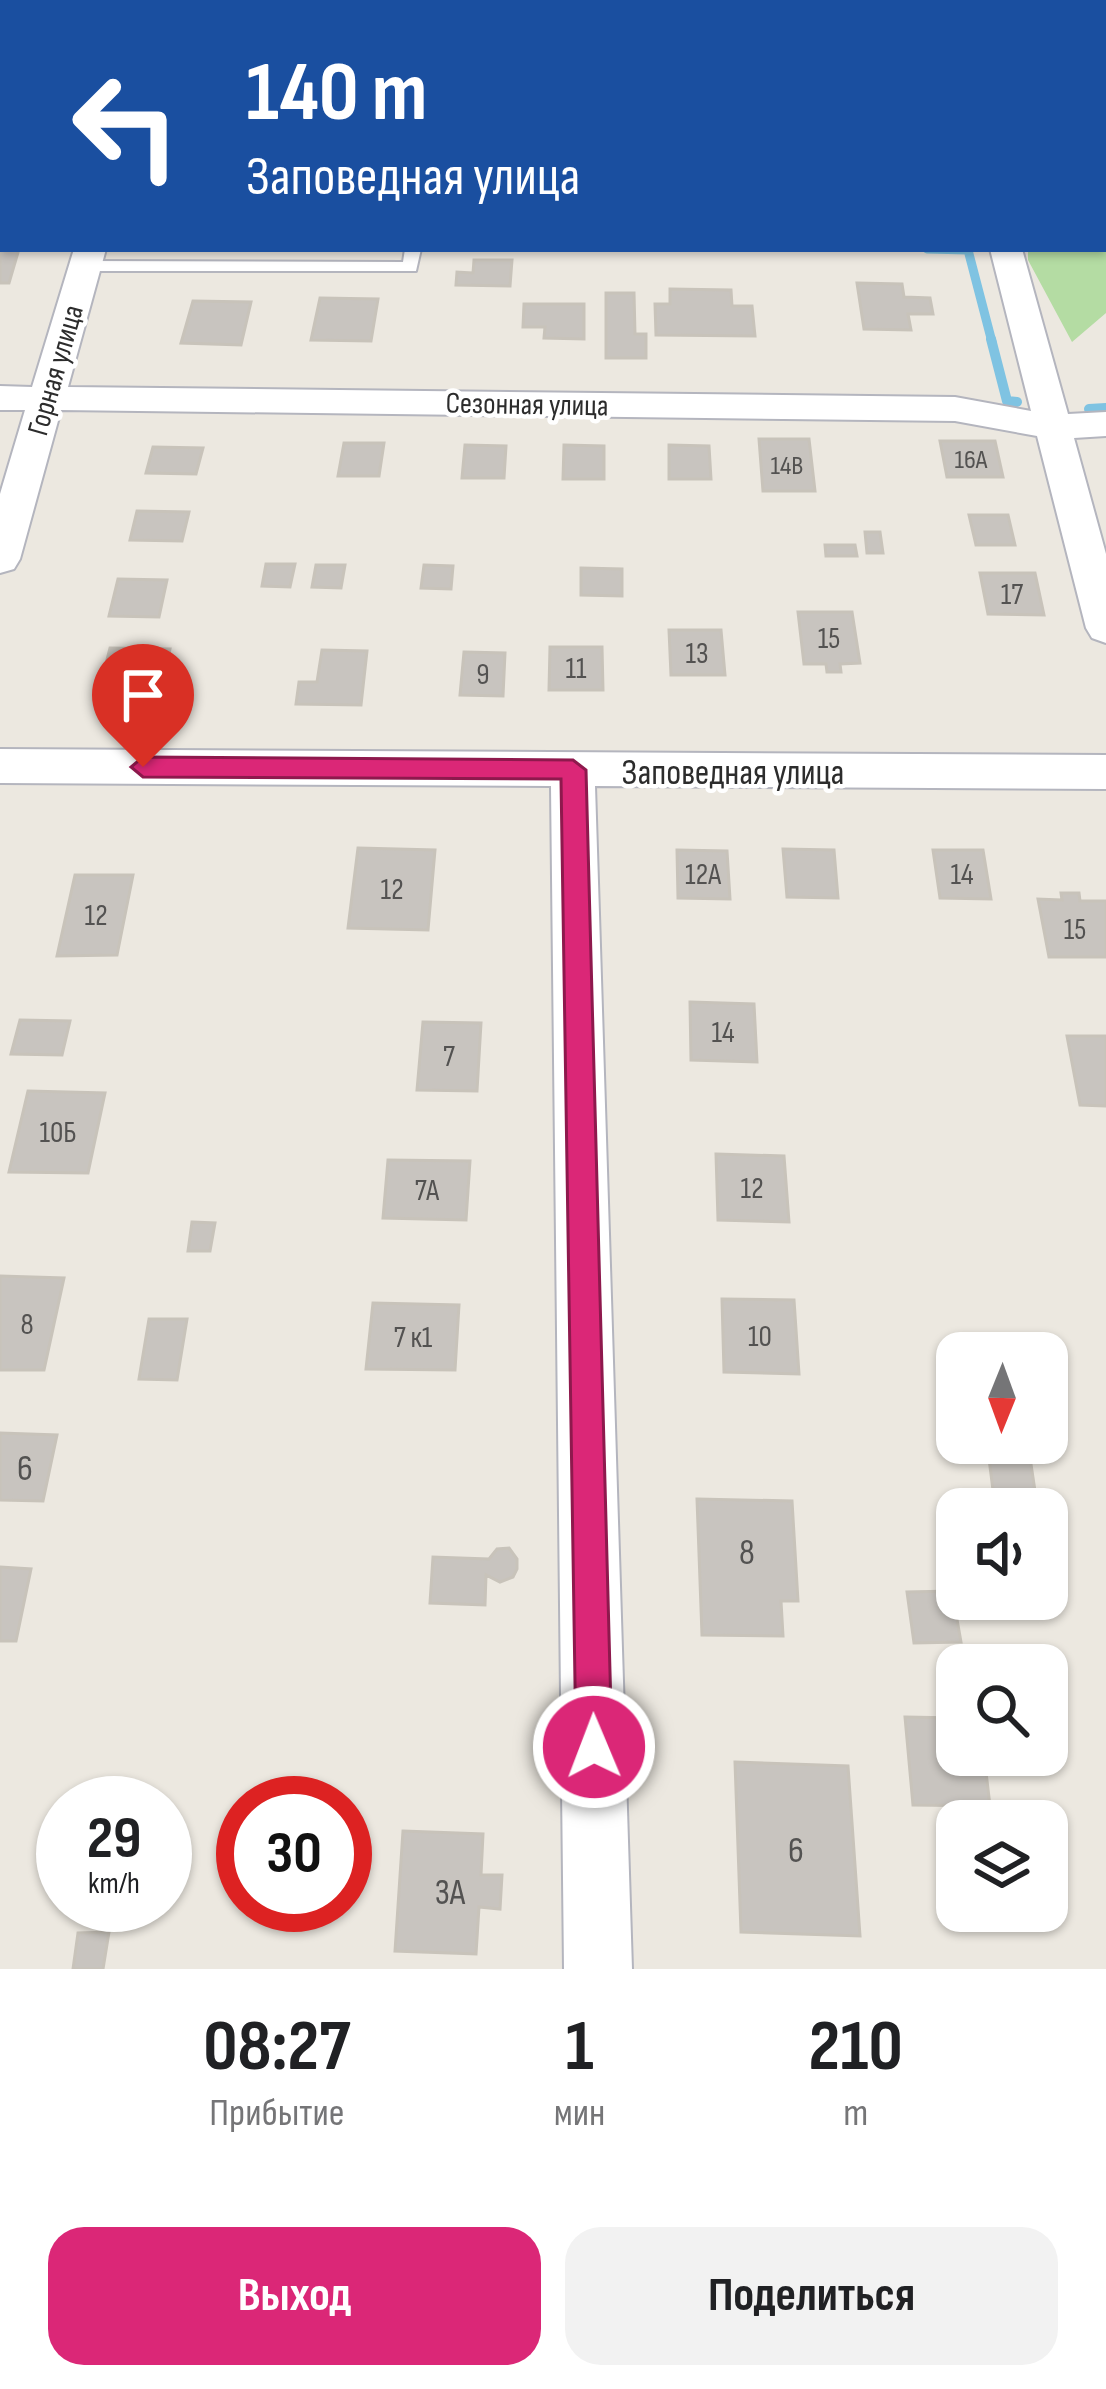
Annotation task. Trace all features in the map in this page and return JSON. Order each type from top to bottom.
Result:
[{"type":"street","points":[[1007,252],[1106,628]]},
{"type":"street","name":"Горная улица","points":[[0,559],[87,258]]},
{"type":"street","name":"Сезонная улица","points":[[0,398],[955,409],[1052,427],[1106,424]]},
{"type":"street","name":"Заповедная улица","points":[[0,766],[1106,772]]},
{"type":"street","points":[[573,770],[598,1969]]},
{"type":"lane","points":[[87,258],[410,267],[412,252]]},
{"type":"green space","points":[[1028,252],[1106,252],[1106,313],[1072,342]]},
{"type":"building","points":[[0,252],[18,252],[9,283],[0,283]]},
{"type":"building","points":[[474,260],[512,260],[510,286],[456,285],[457,272],[473,273]]},
{"type":"building","points":[[857,283],[902,284],[904,297],[930,298],[933,314],[908,314],[911,330],[864,329]]},
{"type":"building","points":[[670,289],[731,290],[732,306],[752,306],[755,336],[656,335],[655,304],[670,304]]},
{"type":"building","points":[[606,293],[634,293],[635,334],[646,334],[646,358],[606,358]]},
{"type":"building","points":[[320,298],[378,299],[371,341],[311,340]]},
{"type":"building","points":[[193,301],[251,302],[241,345],[181,343]]},
{"type":"building","points":[[524,304],[584,304],[584,339],[544,338],[545,327],[523,327]]},
{"type":"building","points":[[759,439],[809,439],[815,491],[763,491]]},
{"type":"building","points":[[940,441],[995,441],[1003,477],[947,477]]},
{"type":"building","points":[[344,443],[384,443],[379,476],[338,476]]},
{"type":"building","points":[[465,445],[506,446],[504,478],[462,478]]},
{"type":"building","points":[[564,445],[604,446],[604,479],[563,479]]},
{"type":"building","points":[[669,445],[709,446],[711,479],[669,479]]},
{"type":"building","points":[[153,447],[203,448],[196,474],[146,473]]},
{"type":"building","points":[[137,511],[189,512],[182,541],[130,540]]},
{"type":"building","points":[[969,515],[1008,515],[1015,545],[976,545]]},
{"type":"building","points":[[865,532],[880,532],[883,553],[867,553]]},
{"type":"building","points":[[825,545],[855,545],[857,556],[826,556]]},
{"type":"building","points":[[266,564],[295,564],[290,587],[262,586]]},
{"type":"building","points":[[316,565],[345,565],[341,588],[312,587]]},
{"type":"building","points":[[424,565],[453,566],[451,589],[421,588]]},
{"type":"building","points":[[581,568],[622,569],[622,596],[581,595]]},
{"type":"building","points":[[980,573],[1035,573],[1044,615],[988,614]]},
{"type":"building","points":[[118,579],[167,580],[159,617],[109,616]]},
{"type":"building","points":[[798,612],[852,612],[860,663],[840,664],[841,672],[827,672],[826,664],[804,664]]},
{"type":"building","points":[[669,630],[721,630],[725,675],[671,675]]},
{"type":"building","points":[[550,647],[602,647],[603,690],[549,690]]},
{"type":"building","points":[[110,648],[170,649],[162,684],[101,683]]},
{"type":"building","points":[[322,650],[367,651],[361,705],[296,704],[299,682],[317,682]]},
{"type":"building","points":[[464,652],[505,653],[503,696],[460,695]]},
{"type":"building","points":[[358,848],[435,850],[428,930],[348,928]]},
{"type":"building","points":[[783,849],[834,850],[838,898],[787,897]]},
{"type":"building","points":[[677,850],[727,851],[730,899],[678,898]]},
{"type":"building","points":[[933,850],[983,850],[991,899],[940,898]]},
{"type":"building","points":[[75,875],[133,875],[117,955],[57,956]]},
{"type":"building","points":[[1061,893],[1079,893],[1080,901],[1106,901],[1106,957],[1049,957],[1038,899],[1062,900]]},
{"type":"building","points":[[690,1002],[754,1004],[757,1062],[691,1060]]},
{"type":"building","points":[[20,1020],[70,1021],[62,1055],[11,1054]]},
{"type":"building","points":[[423,1022],[481,1023],[477,1091],[417,1090]]},
{"type":"building","points":[[1067,1036],[1106,1036],[1106,1106],[1080,1105]]},
{"type":"building","points":[[28,1091],[105,1093],[88,1173],[9,1172]]},
{"type":"building","points":[[716,1154],[784,1156],[789,1222],[718,1220]]},
{"type":"building","points":[[388,1160],[470,1161],[466,1220],[383,1218]]},
{"type":"building","points":[[192,1222],[215,1223],[210,1251],[188,1251]]},
{"type":"building","points":[[0,1276],[64,1278],[44,1370],[0,1370]]},
{"type":"building","points":[[722,1299],[794,1300],[799,1374],[724,1372]]},
{"type":"building","points":[[373,1303],[459,1305],[455,1370],[366,1369]]},
{"type":"building","points":[[149,1319],[187,1319],[177,1380],[139,1379]]},
{"type":"building","points":[[0,1433],[57,1435],[43,1501],[0,1500]]},
{"type":"building","points":[[990,1464],[1031,1464],[1035,1488],[993,1488]]},
{"type":"building","points":[[697,1499],[792,1501],[798,1601],[781,1601],[783,1636],[702,1635]]},
{"type":"building","points":[[509,1548],[517,1569],[513,1577],[500,1582],[486,1575],[485,1605],[430,1603],[433,1557],[489,1559],[497,1549]]},
{"type":"building","points":[[0,1567],[31,1569],[16,1641],[0,1641]]},
{"type":"building","points":[[936,1591],[936,1620],[957,1620],[961,1642],[914,1643],[907,1592]]},
{"type":"building","points":[[905,1717],[936,1718],[936,1776],[986,1776],[989,1800],[913,1805]]},
{"type":"building","points":[[735,1762],[848,1766],[860,1936],[741,1932]]},
{"type":"building","points":[[403,1831],[483,1834],[481,1875],[502,1875],[500,1909],[479,1907],[476,1954],[395,1951]]},
{"type":"building","points":[[109,1932],[103,1969],[73,1969],[78,1933]]},
{"type":"waterway","points":[[969,252],[992,342]]},
{"type":"waterway","points":[[991,339],[1007,401],[1017,402]]},
{"type":"waterway","points":[[1089,409],[1106,408]]},
{"type":"route","points":[[143,767],[573,770],[594,1747]]}]
